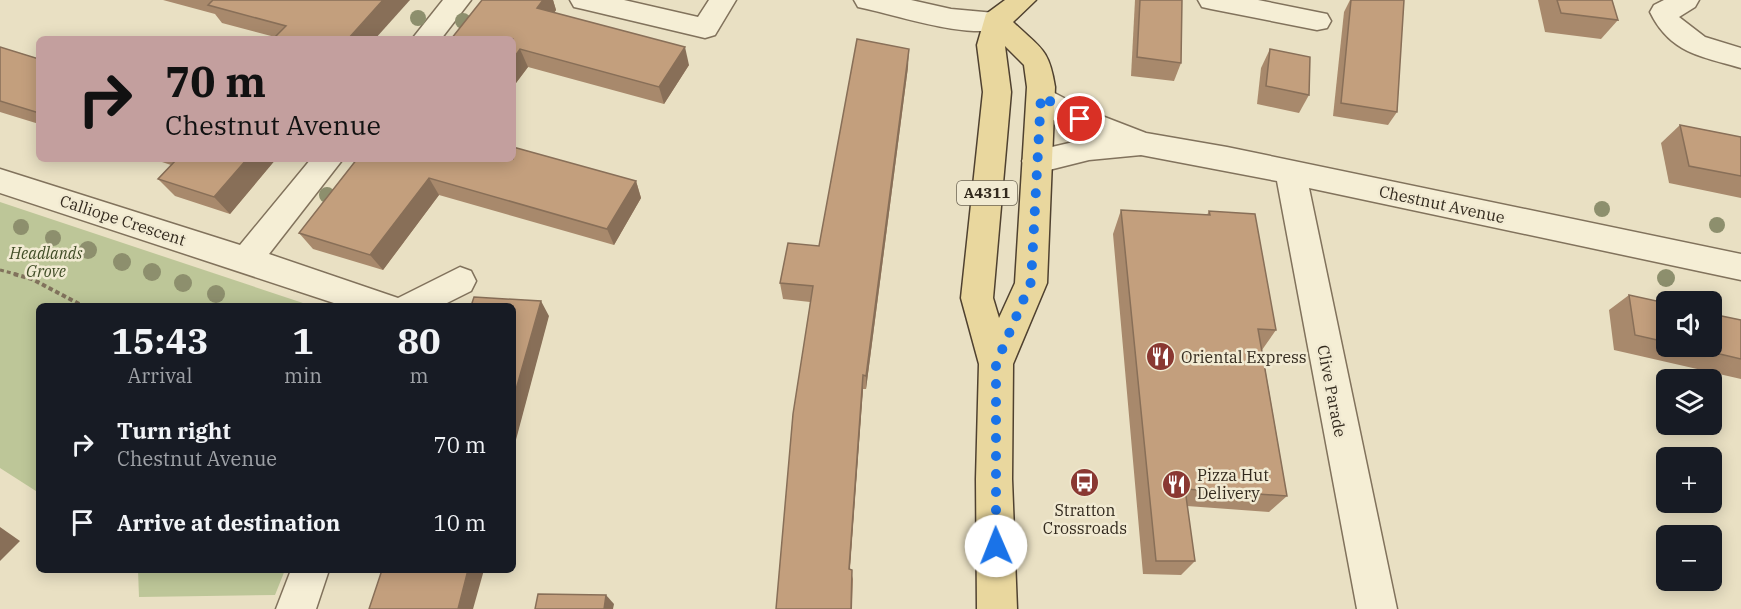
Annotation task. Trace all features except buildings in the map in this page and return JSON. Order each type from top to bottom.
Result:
[{"type":"main road","points":[[996,21],[1023,0]]},
{"type":"main road","name":"A4311","points":[[996,21],[1037,61],[1041,96],[1031,282],[996,364]]},
{"type":"main road","name":"A4311","points":[[996,21],[991,45],[997,92],[977,298],[996,364],[994,478],[998,609]]},
{"type":"street","points":[[428,36],[458,0]]},
{"type":"street","points":[[583,0],[705,28],[723,0]]},
{"type":"street","points":[[867,0],[951,18],[996,21]]},
{"type":"street","points":[[1210,0],[1317,21]]},
{"type":"street","points":[[1686,0],[1663,12],[1672,29],[1684,39],[1741,58]]},
{"type":"street","name":"Chestnut Avenue","points":[[1041,96],[1080,119],[1143,144],[1741,267]]},
{"type":"street","name":"Chestnut Avenue","points":[[1037,161],[1089,149],[1143,144]]},
{"type":"street","points":[[246,260],[326,162]]},
{"type":"street","name":"Clive Parade","points":[[1291,173],[1377,609]]},
{"type":"street","name":"Calliope Crescent","points":[[0,181],[376,303]]},
{"type":"street","points":[[416,303],[460,281]]},
{"type":"street","points":[[296,609],[309,573]]},
{"type":"path","points":[[0,270],[32,279],[77,303]]},
{"type":"green space","name":"Headlands Grove","points":[[0,202],[303,303],[36,303],[36,491],[0,468]]},
{"type":"green space","points":[[138,573],[284,573],[275,595],[139,597]]},
{"type":"place","name":"Oriental Express","points":[[1160,357]]},
{"type":"place","name":"Stratton Crossroads","points":[[1085,482]]},
{"type":"place","name":"Pizza Hut Delivery","points":[[1176,484]]},
{"type":"route","points":[[996,546],[994,478],[996,364],[1031,282],[1041,96],[1080,119]]}]
